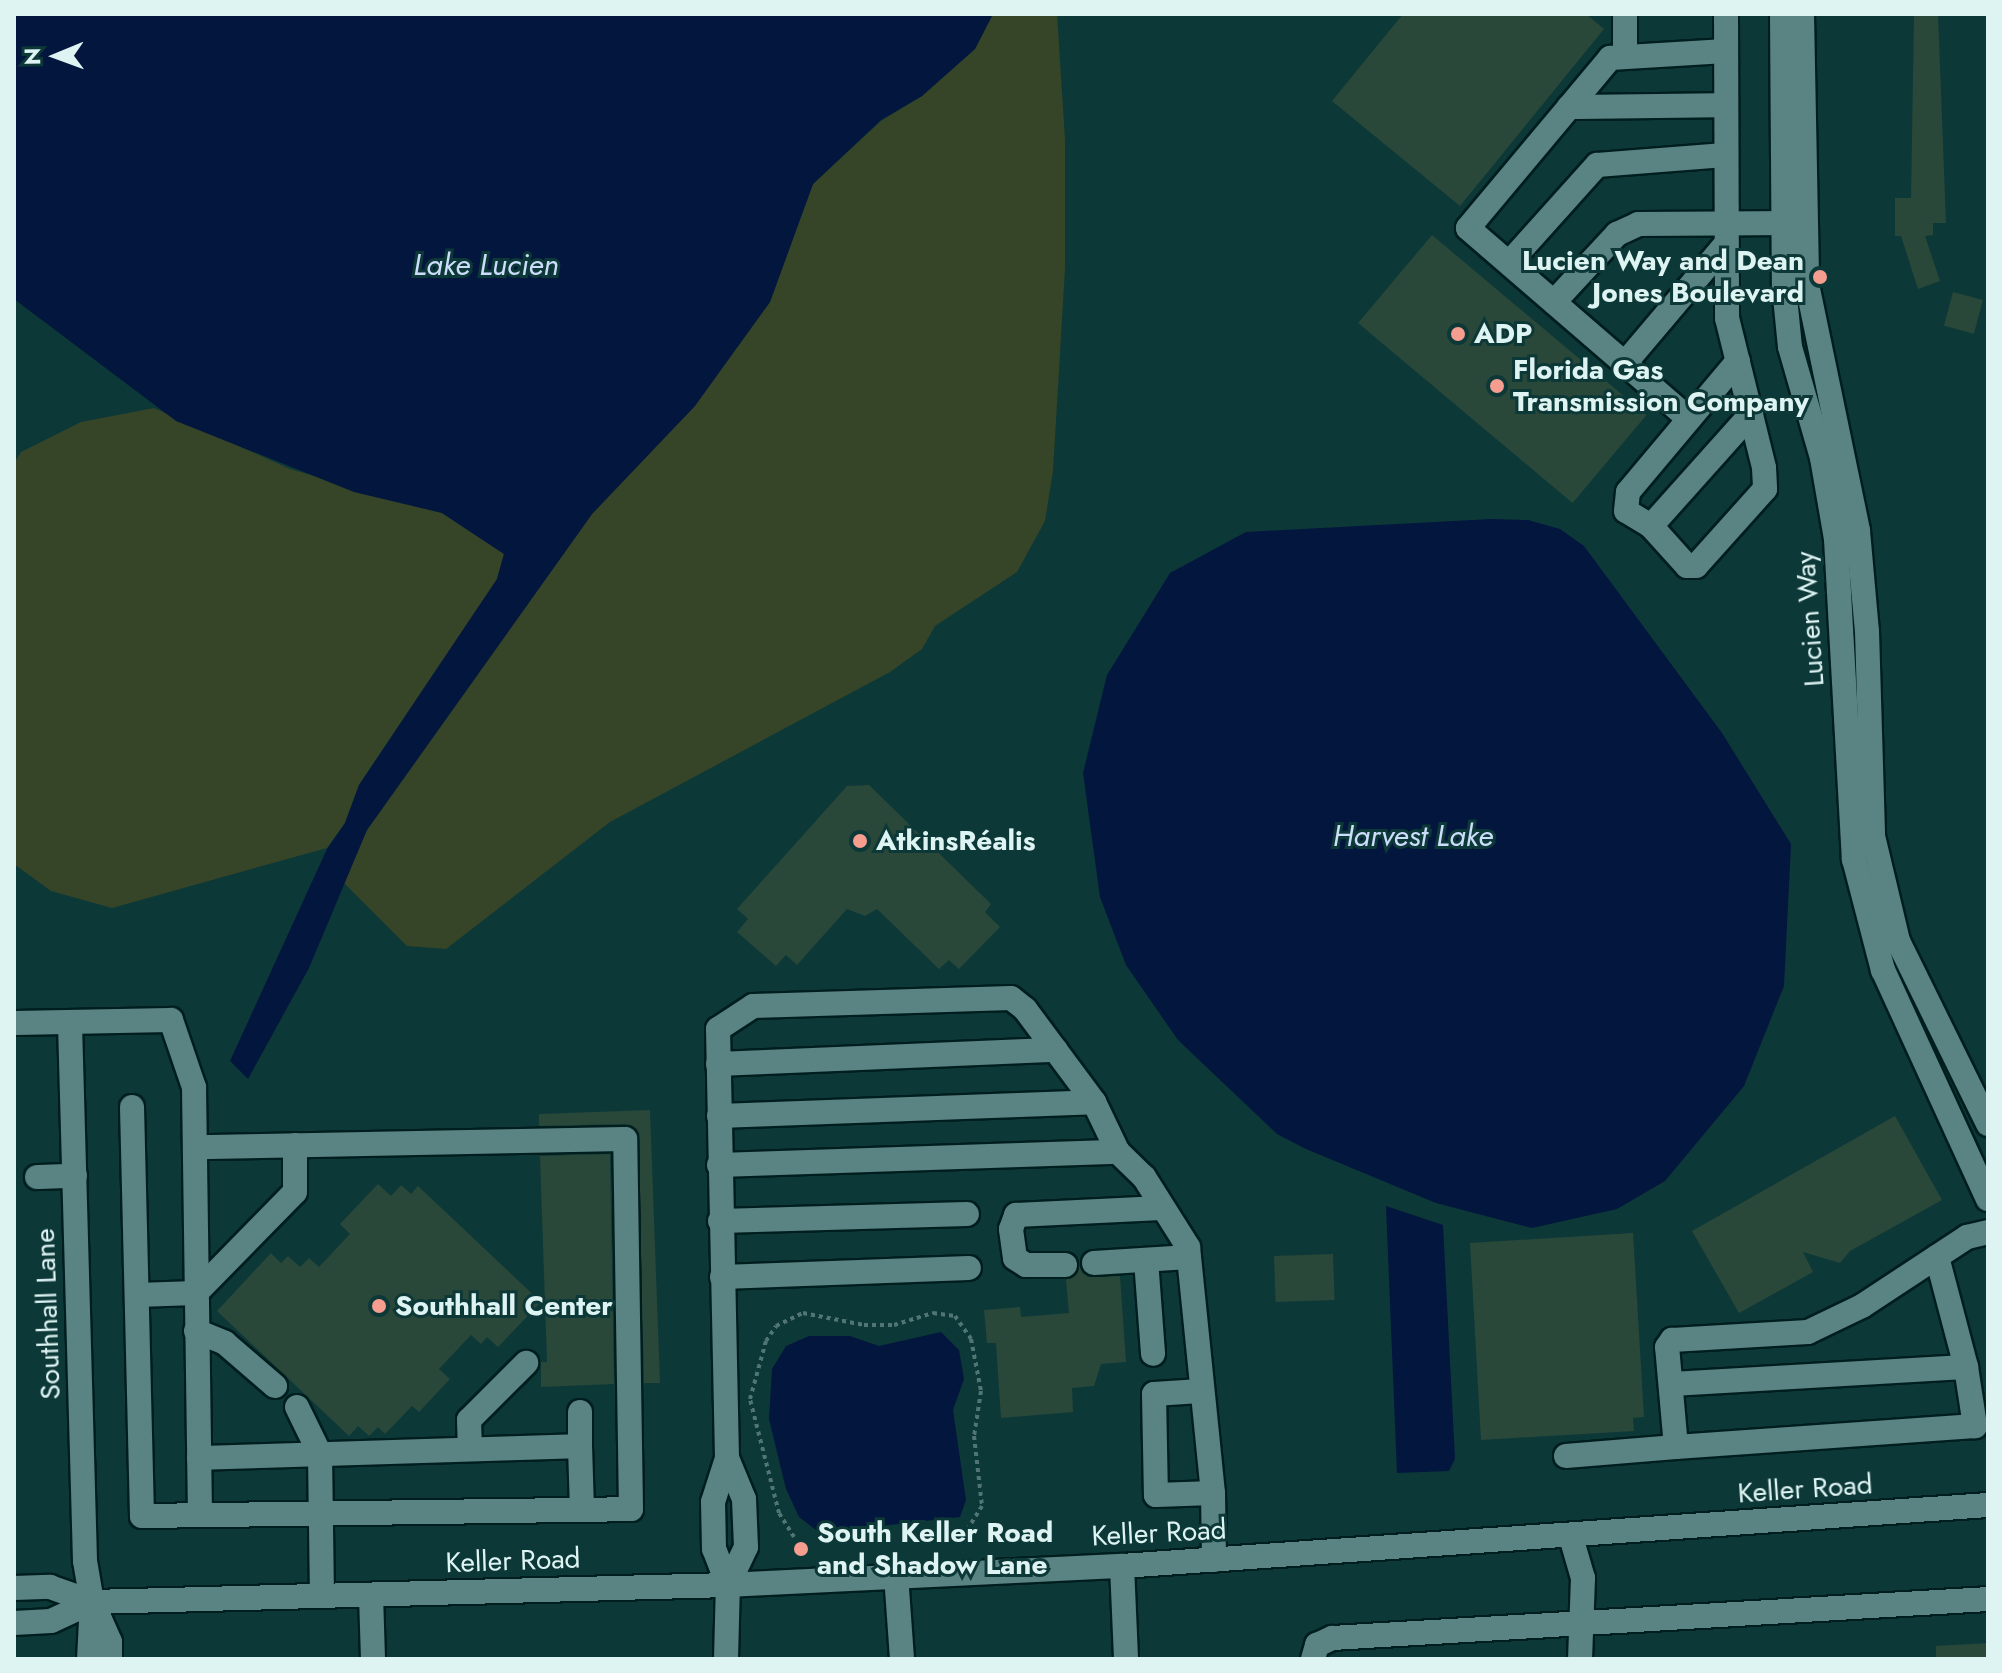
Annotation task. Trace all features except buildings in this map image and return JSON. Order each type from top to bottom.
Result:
[{"type":"street","points":[[1625,14],[1625,57]]},
{"type":"street","points":[[1726,14],[1727,318],[1738,361],[1751,414],[1765,489],[1696,566],[1687,566],[1655,536],[1651,526],[1626,511],[1628,492],[1738,361]]},
{"type":"street","name":"Lucien Way","points":[[1782,14],[1781,222],[1790,347],[1822,458],[1836,539],[1854,859],[1864,911],[1883,970],[1988,1199]]},
{"type":"street","name":"Lucien Way","points":[[1802,14],[1806,223],[1813,323],[1858,531],[1867,631],[1873,836],[1883,893],[1922,995],[1988,1124]]},
{"type":"street","points":[[1689,419],[1468,228],[1610,58],[1726,51]]},
{"type":"street","points":[[1569,107],[1726,105]]},
{"type":"street","points":[[1509,263],[1597,165],[1725,155]]},
{"type":"street","points":[[1554,302],[1617,234],[1638,224],[1725,233],[1781,222],[1806,223]]},
{"type":"street","points":[[1626,362],[1725,233]]},
{"type":"street","points":[[1651,526],[1751,414]]},
{"type":"street","points":[[726,1659],[728,1585],[714,1549],[713,1502],[727,1458],[718,1029],[753,1006],[1011,998],[1056,1050],[1094,1102],[1122,1158],[1144,1177],[1157,1203],[1182,1236],[1189,1257],[1200,1391],[1213,1493],[1214,1560]]},
{"type":"street","points":[[14,1023],[171,1020],[194,1087],[200,1515]]},
{"type":"street","name":"Southhall Lane","points":[[70,1024],[85,1561],[92,1602]]},
{"type":"street","points":[[718,1064],[1056,1050]]},
{"type":"street","points":[[719,1116],[1094,1102]]},
{"type":"street","points":[[132,1107],[142,1516],[631,1509],[625,1139],[196,1147]]},
{"type":"street","points":[[137,1295],[196,1293],[295,1192],[295,1145]]},
{"type":"street","points":[[719,1165],[1122,1158]]},
{"type":"street","points":[[37,1177],[75,1176]]},
{"type":"street","points":[[1065,1265],[1026,1265],[1015,1258],[1011,1229],[1016,1215],[1157,1203]]},
{"type":"street","points":[[720,1221],[967,1214]]},
{"type":"street","points":[[1676,1447],[1667,1347],[1672,1340],[1808,1332],[1862,1306],[1967,1237],[1988,1232]]},
{"type":"street","points":[[1094,1263],[1189,1257]]},
{"type":"street","points":[[1566,1456],[1975,1426],[1966,1367],[1937,1257]]},
{"type":"street","points":[[1146,1260],[1153,1354]]},
{"type":"street","points":[[722,1277],[969,1268]]},
{"type":"street","points":[[196,1331],[225,1343],[275,1386]]},
{"type":"street","points":[[470,1449],[469,1420],[526,1363]]},
{"type":"street","points":[[1671,1384],[1966,1367]]},
{"type":"street","points":[[1200,1391],[1154,1394],[1156,1495],[1213,1493]]},
{"type":"street","points":[[297,1407],[320,1454],[322,1596]]},
{"type":"street","points":[[580,1412],[582,1510]]},
{"type":"street","points":[[199,1458],[580,1446]]},
{"type":"street","name":"Keller Road","points":[[14,1588],[50,1587],[92,1602],[728,1585],[1122,1566],[1571,1537],[1988,1505]]},
{"type":"street","points":[[1571,1537],[1583,1578],[1578,1625],[1580,1659]]},
{"type":"street","points":[[1122,1566],[1126,1659]]},
{"type":"street","points":[[896,1575],[902,1659]]},
{"type":"street","points":[[371,1595],[373,1659]]},
{"type":"street","points":[[1313,1659],[1317,1645],[1332,1638],[1988,1599]]},
{"type":"street","points":[[89,1659],[92,1602]]},
{"type":"street","points":[[92,1602],[110,1642],[110,1659]]},
{"type":"street","name":"Keller Road","points":[[14,1623],[51,1621],[92,1602]]},
{"type":"path","points":[[794,1537],[779,1513],[750,1399],[766,1341],[776,1326],[803,1313],[864,1325],[894,1325],[933,1313],[955,1316],[971,1339],[981,1391],[974,1436],[982,1506],[968,1528]]},
{"type":"green space","points":[[993,14],[1057,14],[1065,139],[1065,269],[1053,471],[1045,521],[1017,572],[935,626],[922,649],[890,672],[610,822],[446,949],[407,946],[342,881],[367,830],[592,514],[694,406],[770,302],[813,184],[881,121],[922,96],[975,49]]},
{"type":"green space","points":[[154,408],[290,469],[442,513],[504,554],[497,579],[359,785],[345,823],[327,848],[112,908],[51,891],[14,864],[14,463],[21,452],[81,422]]},
{"type":"water","name":"Lake Lucien","points":[[14,14],[993,14],[975,49],[922,96],[881,120],[813,184],[770,302],[695,406],[592,514],[367,830],[309,968],[248,1079],[230,1061],[327,849],[345,823],[359,785],[497,579],[504,554],[442,513],[354,492],[176,421],[14,299]]},
{"type":"water","name":"Harvest Lake","points":[[1491,519],[1528,520],[1560,529],[1584,546],[1722,733],[1791,844],[1784,986],[1744,1086],[1665,1181],[1617,1209],[1532,1228],[1436,1203],[1277,1134],[1178,1040],[1126,965],[1100,897],[1083,773],[1107,675],[1170,573],[1246,532]]},
{"type":"water","points":[[1386,1206],[1443,1225],[1455,1459],[1449,1471],[1397,1473]]},
{"type":"water","points":[[941,1332],[959,1350],[964,1379],[953,1410],[966,1500],[960,1517],[820,1533],[799,1517],[786,1489],[769,1419],[772,1369],[786,1346],[809,1336],[850,1336],[879,1346]]},
{"type":"place","name":"Lucien Way and Dean Jones Boulevard","points":[[1820,277]]},
{"type":"place","name":"ADP","points":[[1458,334]]},
{"type":"place","name":"Florida Gas Transmission Company","points":[[1497,386]]},
{"type":"place","name":"AtkinsRéalis","points":[[860,841]]},
{"type":"place","name":"Southhall Center","points":[[379,1306]]},
{"type":"place","name":"South Keller Road and Shadow Lane","points":[[801,1549]]}]
